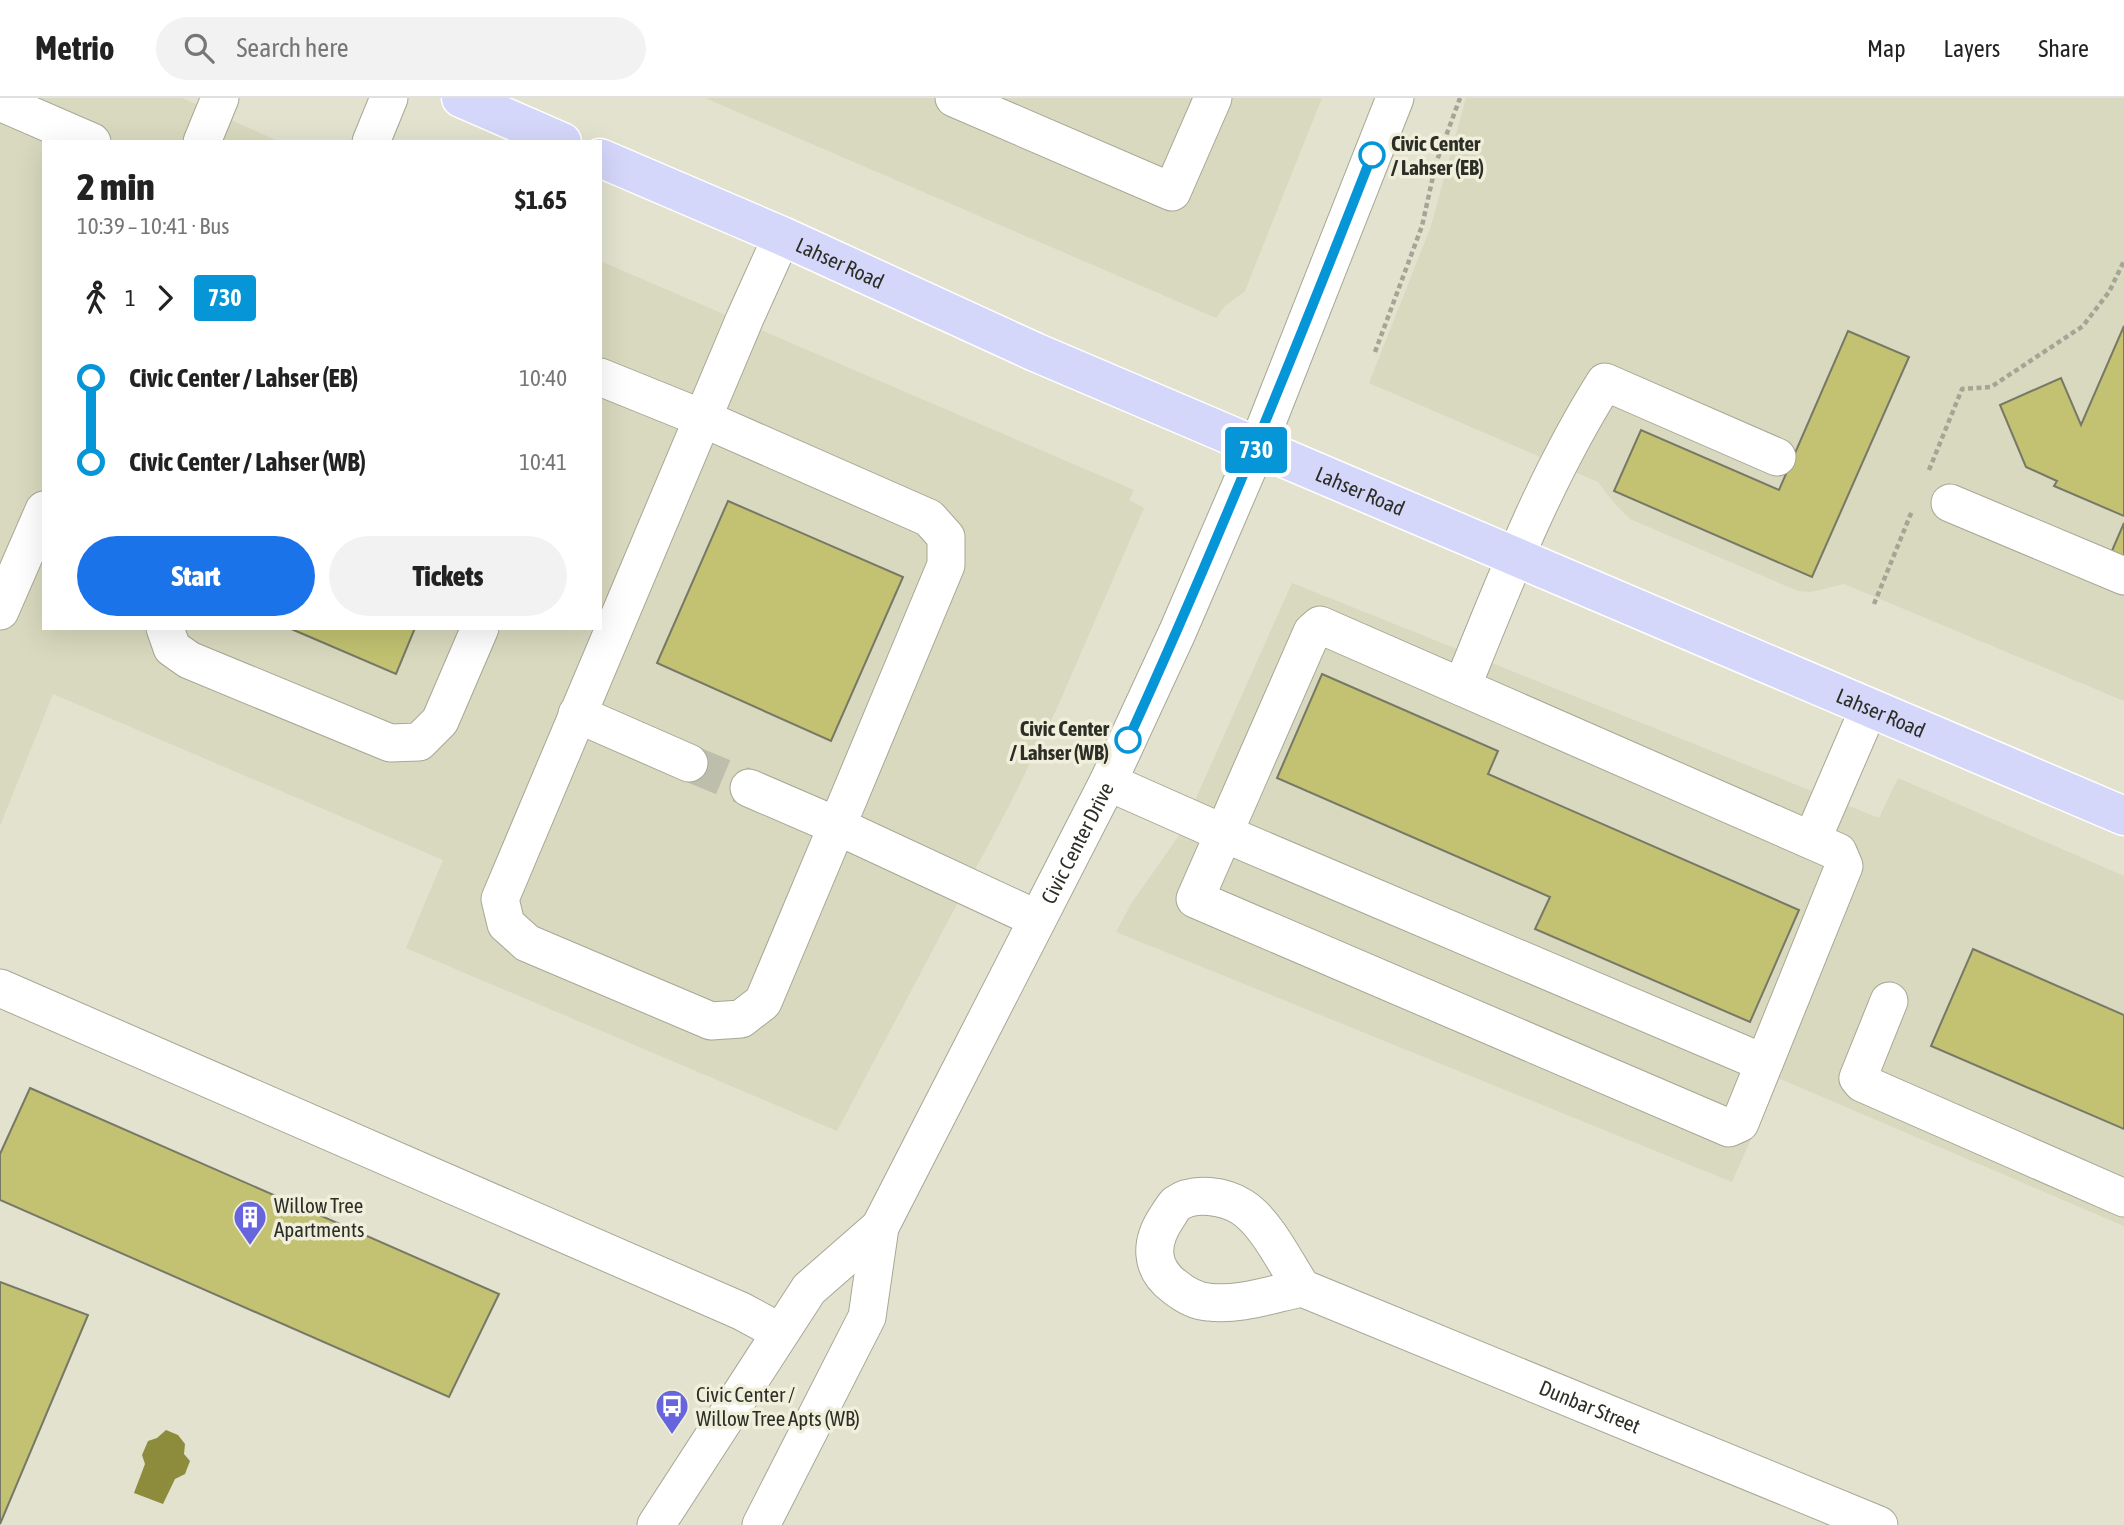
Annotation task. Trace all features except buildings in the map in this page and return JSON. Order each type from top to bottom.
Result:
[{"type":"main road","points":[[461,98],[557,140]]},
{"type":"main road","name":"Lahser Road","points":[[602,159],[782,236],[1035,352],[2124,816]]},
{"type":"street","points":[[203,140],[220,98]]},
{"type":"street","points":[[372,140],[389,98]]},
{"type":"street","points":[[954,98],[1172,192],[1212,98]]},
{"type":"street","name":"Civic Center Drive","points":[[761,1525],[867,1317],[880,1227],[1108,782],[1177,633],[1258,445],[1395,98]]},
{"type":"street","points":[[0,102],[87,140]]},
{"type":"street","points":[[602,378],[704,419],[929,519],[946,537],[946,565],[763,1002],[741,1019],[711,1021],[527,943],[506,923],[500,899],[704,419],[745,318],[782,236]]},
{"type":"street","points":[[1462,687],[1515,558],[1575,429],[1605,382],[1777,457]]},
{"type":"street","points":[[1930,495],[2124,576]]},
{"type":"street","points":[[0,611],[42,515]]},
{"type":"street","points":[[1320,625],[1812,840],[1838,852],[1844,866],[1740,1123],[1729,1128],[1195,899],[1223,834],[1312,632],[1320,625]]},
{"type":"street","points":[[166,630],[172,648],[189,660],[390,743],[419,742],[440,721],[479,630]]},
{"type":"street","points":[[1812,840],[1869,708]]},
{"type":"street","points":[[577,714],[689,763]]},
{"type":"street","points":[[1108,782],[1223,834],[1763,1063]]},
{"type":"street","points":[[749,788],[1037,919]]},
{"type":"street","points":[[0,988],[741,1311],[780,1332]]},
{"type":"street","points":[[1889,1001],[1858,1079],[1862,1083],[2124,1198]]},
{"type":"street","name":"Civic Center Drive","points":[[656,1525],[809,1289],[880,1227]]},
{"type":"street","name":"Dunbar Street","points":[[1302,1288],[1879,1525]]},
{"type":"path","points":[[1375,352],[1422,226],[1436,163],[1460,98]]},
{"type":"path","points":[[1874,604],[1930,495],[1962,389],[1991,387],[2083,326],[2109,292],[2124,261]]},
{"type":"shaded area","points":[[0,98],[182,98],[276,140],[42,140],[42,630],[602,630],[602,262],[1134,490],[1129,500],[1144,508],[1057,708],[1011,802],[837,1131],[406,948],[443,860],[53,694],[0,826]]},
{"type":"shaded area","points":[[705,98],[1322,98],[1245,291],[1224,307],[1216,318]]},
{"type":"shaded area","points":[[1466,98],[2124,98],[2124,701],[1844,584],[1811,592],[1798,591],[1630,519],[1598,482],[1369,383],[1431,226]]},
{"type":"shaded area","points":[[1292,583],[1879,818],[1898,778],[2124,876],[2124,1226],[1778,1078],[1732,1182],[1116,932],[1131,904],[1180,834]]},
{"type":"shaded area","points":[[166,1430],[178,1435],[185,1444],[184,1454],[190,1461],[185,1474],[175,1479],[163,1504],[134,1493],[145,1464],[142,1455],[148,1441],[157,1438]]},
{"type":"tunnel","points":[[689,763],[749,788]]},
{"type":"bus line","name":"730","points":[[1128,740],[1258,445],[1372,155]]},
{"type":"place","name":"Civic Center / Lahser (EB)","points":[[1372,155]]},
{"type":"place","name":"Civic Center / Lahser (WB)","points":[[1128,740]]},
{"type":"place","name":"Willow Tree Apartments","points":[[250,1247]]},
{"type":"place","name":"Civic Center / Willow Tree Apts (WB)","points":[[672,1436]]}]
